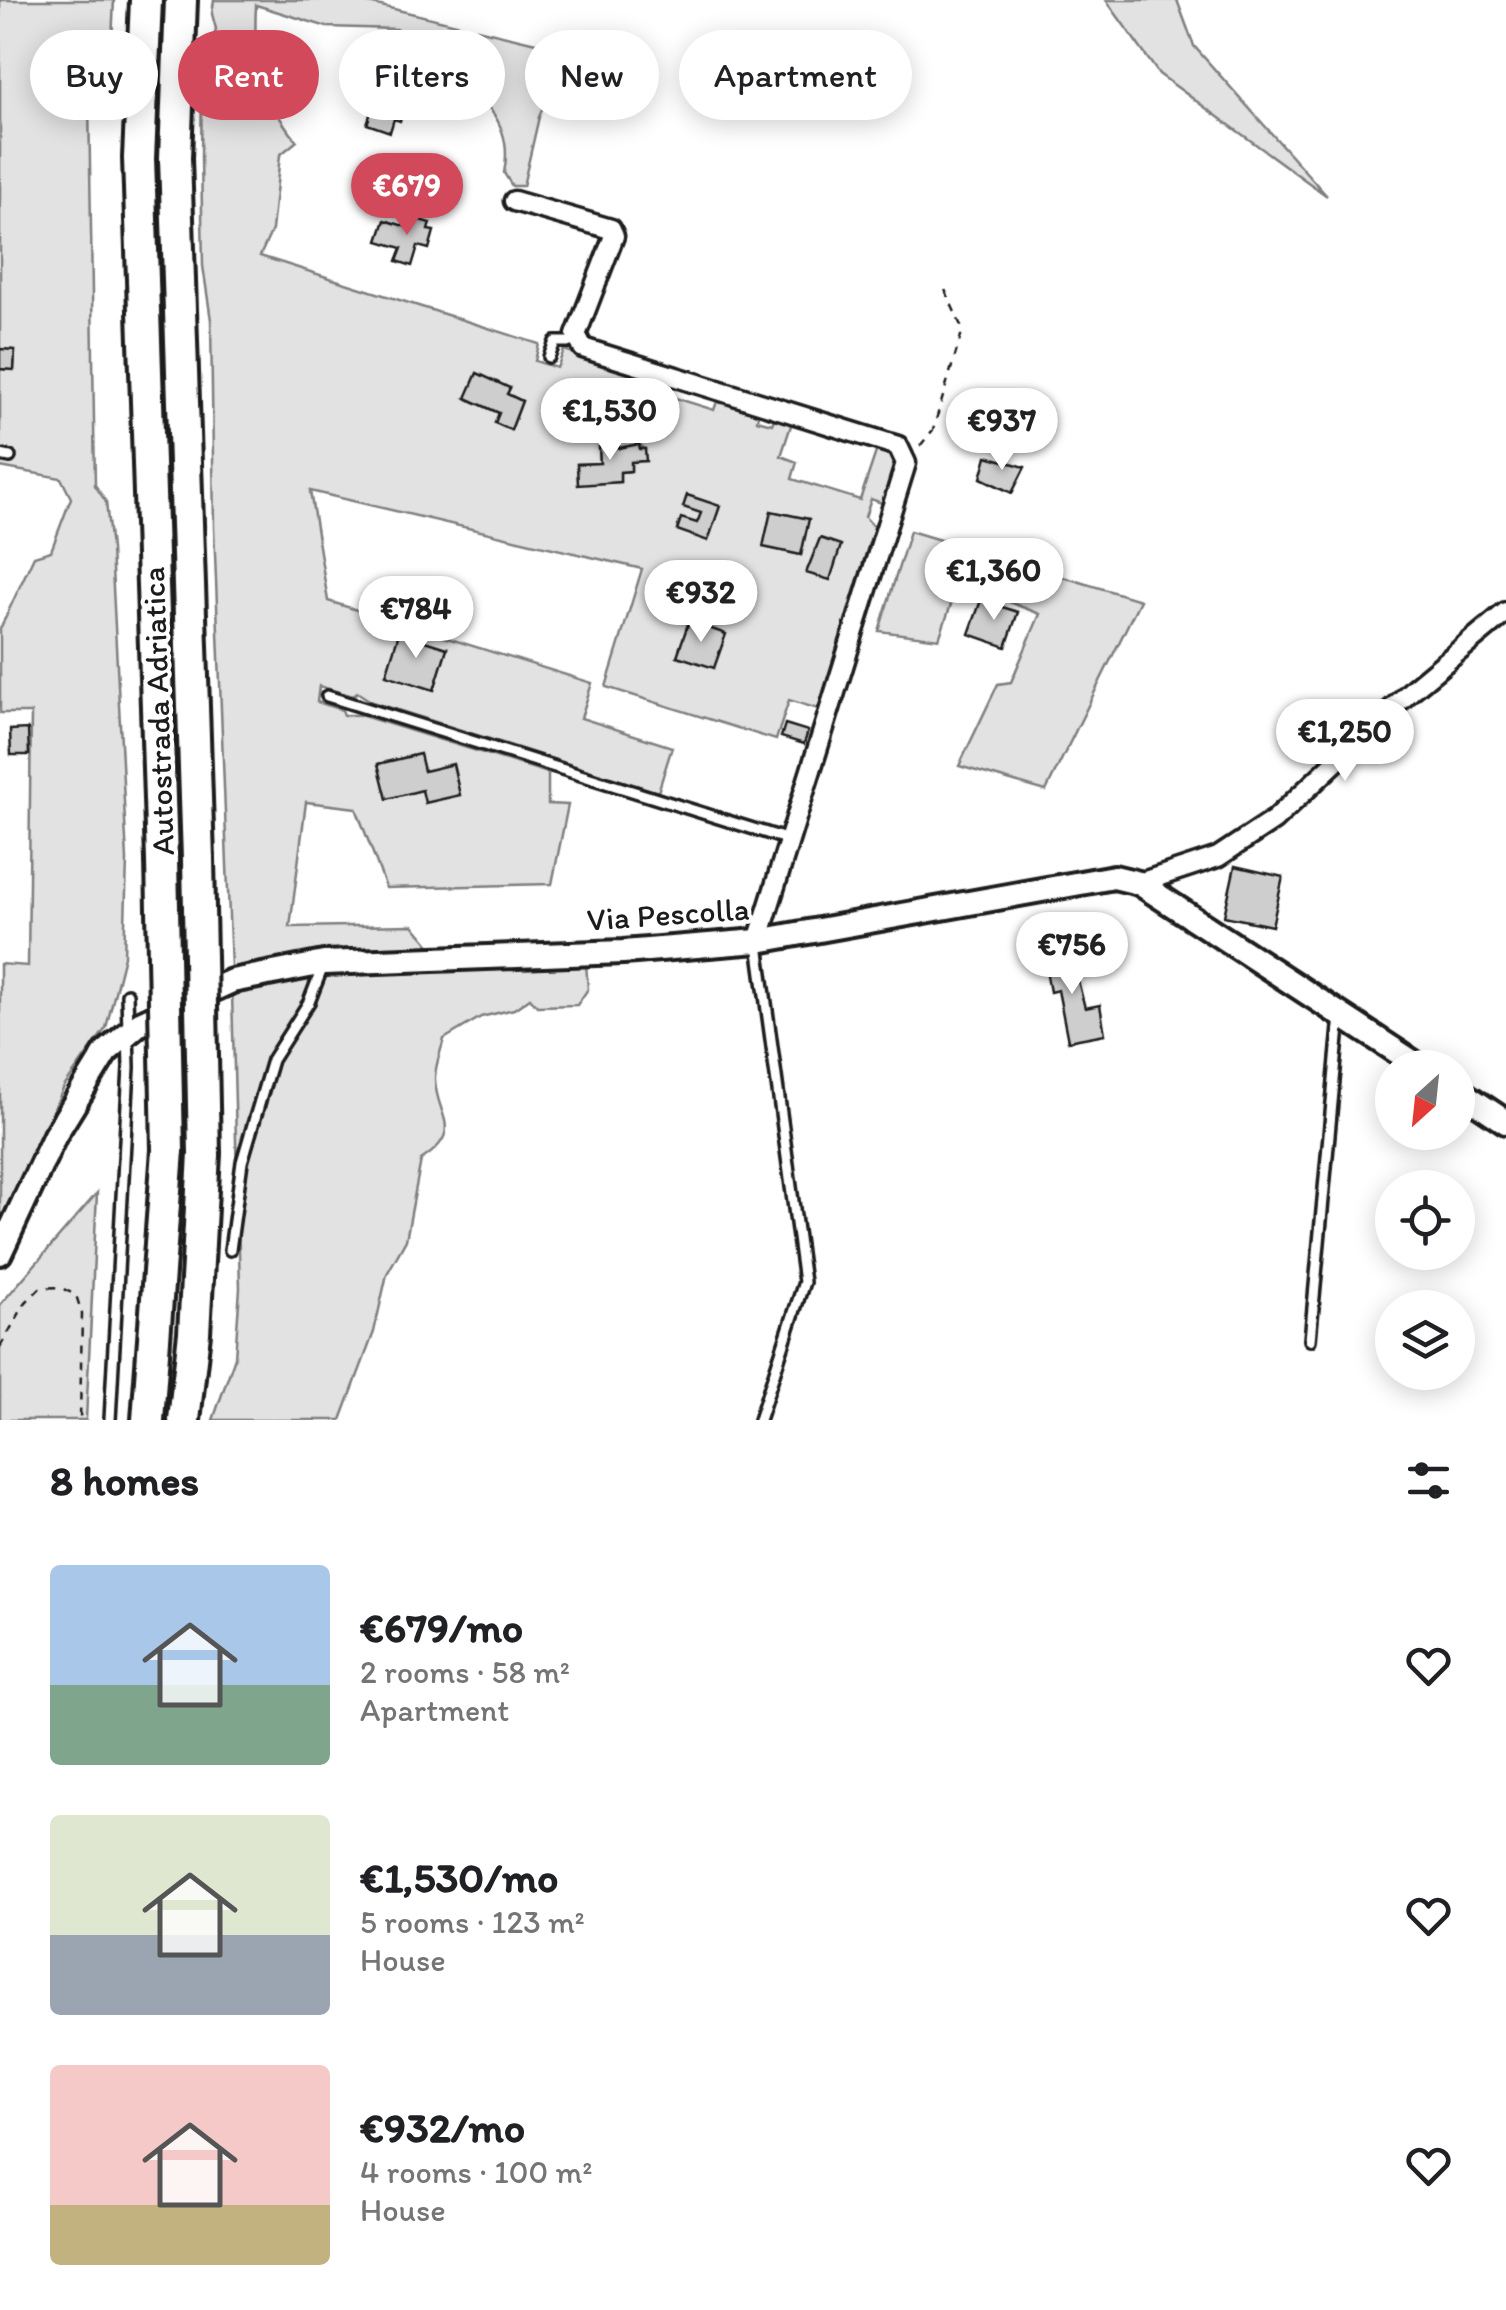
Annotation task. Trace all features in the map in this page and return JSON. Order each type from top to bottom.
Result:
[{"type":"highway","name":"Autostrada Adriatica","points":[[146,0],[139,158],[168,1150],[148,1420]]},
{"type":"highway","name":"Autostrada Adriatica","points":[[180,0],[175,158],[204,1154],[194,1333],[184,1420]]},
{"type":"street","points":[[514,201],[611,229],[614,236],[576,335],[582,348],[898,446],[905,454],[906,463],[758,941]]},
{"type":"street","points":[[1139,882],[1218,856],[1274,820],[1412,690],[1506,612]]},
{"type":"street","name":"Via Pescolla","points":[[0,1253],[80,1089],[106,1052],[126,1034],[170,1007],[232,981],[324,964],[624,952],[758,941],[1100,877],[1139,882],[1395,1050]]},
{"type":"street","points":[[1475,1101],[1506,1122]]},
{"type":"lane","points":[[548,357],[555,342],[578,342]]},
{"type":"lane","points":[[328,696],[789,840]]},
{"type":"lane","points":[[758,941],[804,1282],[804,1294],[760,1420]]},
{"type":"lane","points":[[230,1250],[242,1162],[272,1060],[310,1002],[324,964]]},
{"type":"lane","points":[[110,1420],[129,1067],[128,994]]},
{"type":"lane","points":[[1310,1340],[1340,1014]]},
{"type":"path","points":[[905,454],[927,441],[961,336],[962,326],[942,283]]},
{"type":"path","points":[[0,1347],[26,1302],[40,1288],[59,1287],[76,1295],[82,1314],[80,1420]]},
{"type":"shaded area","points":[[0,0],[114,0],[112,30],[30,30],[30,120],[89,120],[95,485],[106,502],[111,549],[127,860],[124,956],[106,1028],[64,1087],[0,1225],[0,964],[28,966],[31,713],[0,713],[0,629],[34,556],[51,551],[71,498],[61,478],[0,467],[0,369],[14,370],[15,351],[0,349]]},
{"type":"shaded area","points":[[214,0],[356,0],[481,30],[327,27],[256,5],[256,30],[216,29]]},
{"type":"shaded area","points":[[1106,0],[1177,0],[1194,46],[1327,196],[1159,74]]},
{"type":"shaded area","points":[[505,36],[525,40],[525,120],[538,120],[523,186],[512,186],[504,173],[506,147],[497,120],[505,120]]},
{"type":"shaded area","points":[[202,120],[281,120],[297,141],[280,155],[272,230],[260,256],[539,344],[535,361],[557,368],[564,350],[662,380],[659,393],[714,410],[719,396],[759,409],[757,420],[772,424],[776,414],[888,450],[895,459],[882,503],[871,499],[865,517],[874,527],[818,709],[789,700],[776,740],[606,687],[642,569],[310,491],[328,601],[592,683],[581,718],[672,747],[658,792],[372,702],[357,692],[353,696],[319,686],[317,702],[342,710],[344,715],[360,715],[548,773],[548,804],[568,805],[552,884],[386,888],[356,808],[306,802],[290,927],[413,925],[433,949],[324,954],[231,968],[214,528],[211,320],[203,266]],"holes":[[[510,388],[507,394],[522,401],[511,430],[495,423],[499,413],[466,398]],[[792,422],[877,449],[860,500],[792,479],[797,462],[781,456]],[[605,436],[618,436],[619,448],[639,444],[645,449],[631,462],[631,471],[620,472],[620,482],[579,484],[577,464],[600,463],[599,447],[605,446]],[[771,512],[808,519],[801,555],[764,547]],[[447,648],[434,690],[386,674]],[[419,754],[424,771],[453,765],[422,790],[387,798],[379,764]]]},
{"type":"shaded area","points":[[910,531],[1140,600],[1046,791],[959,766],[998,684],[1011,682],[1040,614],[999,598],[986,581],[962,573],[939,639],[879,631]]},
{"type":"shaded area","points":[[586,964],[588,989],[577,1005],[537,1006],[530,998],[514,1009],[481,1017],[444,1039],[435,1078],[446,1131],[443,1140],[421,1160],[406,1240],[387,1274],[374,1332],[341,1420],[213,1420],[235,1357],[240,1288],[232,994],[340,970]]},
{"type":"shaded area","points":[[97,1193],[86,1420],[0,1420],[0,1305]]},
{"type":"building","points":[[368,120],[394,120],[390,132],[367,124]]},
{"type":"building","points":[[410,217],[430,223],[428,230],[434,231],[429,249],[418,246],[412,266],[397,261],[402,248],[378,241],[385,220],[407,227]]},
{"type":"building","points":[[0,349],[15,350],[14,370],[0,369]]},
{"type":"building","points":[[477,373],[510,388],[507,394],[522,401],[511,430],[495,423],[499,413],[466,398]]},
{"type":"building","points":[[604,436],[618,436],[619,448],[639,444],[640,449],[645,449],[646,461],[631,462],[631,471],[620,472],[620,482],[578,485],[577,464],[600,463],[599,447],[605,446]]},
{"type":"building","points":[[987,456],[1025,467],[1012,493],[981,478]]},
{"type":"building","points":[[687,495],[720,506],[708,541],[677,530],[681,518],[697,523],[701,513],[683,507]]},
{"type":"building","points":[[771,511],[809,519],[801,555],[763,547]]},
{"type":"building","points":[[820,538],[841,545],[830,580],[806,573]]},
{"type":"building","points":[[688,566],[723,579],[717,594],[683,582]]},
{"type":"building","points":[[981,600],[1018,612],[1006,647],[969,634]]},
{"type":"building","points":[[689,621],[726,634],[714,668],[677,656]]},
{"type":"building","points":[[399,633],[447,648],[434,690],[386,675]]},
{"type":"building","points":[[785,724],[808,731],[804,744],[781,737]]},
{"type":"building","points":[[28,729],[29,755],[11,755],[10,730]]},
{"type":"building","points":[[420,754],[424,771],[453,764],[460,795],[425,803],[422,790],[387,799],[378,764]]},
{"type":"building","points":[[1235,866],[1283,877],[1272,926],[1224,916]]},
{"type":"building","points":[[1070,949],[1085,1008],[1100,1005],[1105,1034],[1068,1041],[1058,990],[1050,992],[1043,954]]}]
